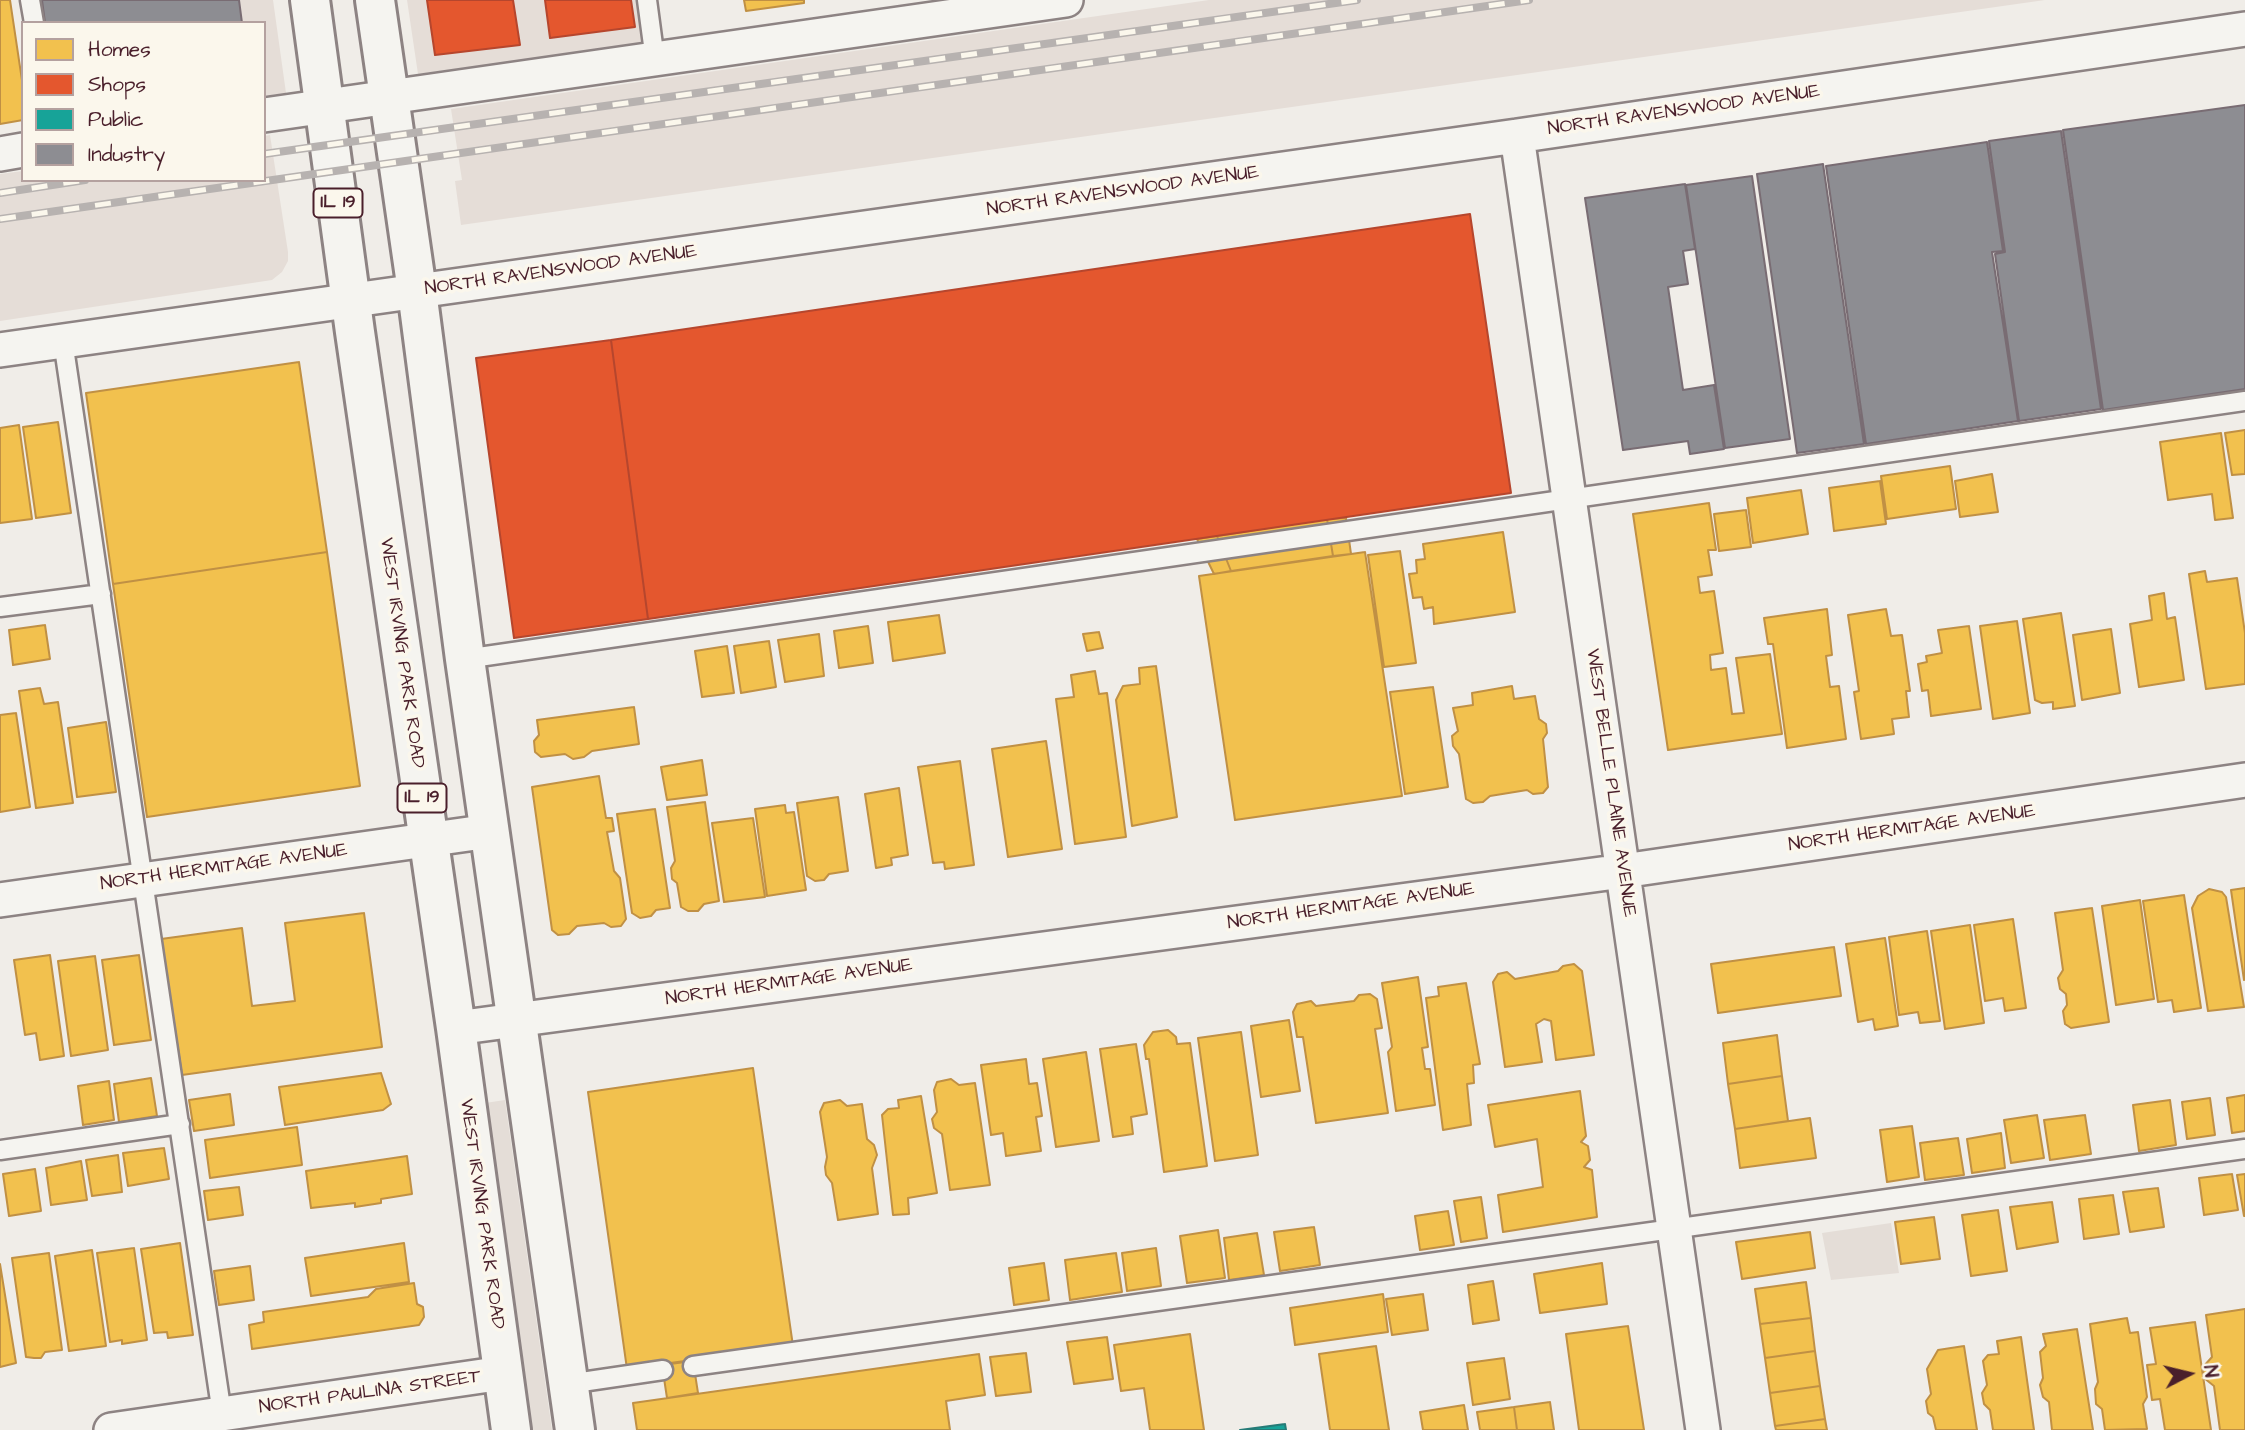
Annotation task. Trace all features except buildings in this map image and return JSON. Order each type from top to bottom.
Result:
[{"type":"main road","name":"WEST IRVING PARK ROAD","points":[[310,0],[511,1430]]},
{"type":"main road","points":[[375,0],[417,291],[465,659],[575,1430]]},
{"type":"street","points":[[266,115],[655,60],[942,9],[1066,0]]},
{"type":"street","name":"NORTH RAVENSWOOD AVENUE","points":[[0,350],[1517,136],[2245,29]]},
{"type":"street","name":"WEST BELLE PLAINE AVENUE","points":[[1517,136],[1703,1430]]},
{"type":"street","points":[[0,154],[21,150]]},
{"type":"street","name":"NORTH HERMITAGE AVENUE","points":[[456,1028],[1623,871],[2245,780]]},
{"type":"street","name":"NORTH HERMITAGE AVENUE","points":[[0,900],[490,831]]},
{"type":"street","name":"NORTH PAULINA STREET","points":[[111,1430],[224,1422],[503,1373]]},
{"type":"lane","points":[[30,0],[34,21]]},
{"type":"lane","points":[[647,0],[655,60]]},
{"type":"lane","points":[[63,341],[224,1422]]},
{"type":"lane","points":[[465,659],[2245,401]]},
{"type":"lane","points":[[0,607],[101,594]]},
{"type":"lane","points":[[0,1150],[180,1124]]},
{"type":"lane","points":[[693,1366],[2245,1149]]},
{"type":"lane","points":[[568,1384],[663,1370]]},
{"type":"shaded area","points":[[43,0],[273,0],[286,93],[266,96],[266,21],[46,21]]},
{"type":"shaded area","points":[[407,0],[647,0],[653,42],[418,74]]},
{"type":"shaded area","points":[[1209,0],[2045,0],[461,225],[455,181],[462,180],[451,109]]},
{"type":"shaded area","points":[[270,135],[288,252],[288,261],[282,272],[272,280],[0,321],[0,174],[21,171],[21,182],[266,182],[266,136]]},
{"type":"shaded area","points":[[505,1100],[552,1430],[532,1430],[485,1103]]},
{"type":"shaded area","points":[[1891,1223],[1899,1273],[1831,1280],[1822,1233]]},
{"type":"railway","points":[[266,154],[1357,0]]},
{"type":"railway","points":[[266,181],[1529,0]]},
{"type":"railway","points":[[0,193],[72,182]]},
{"type":"railway","points":[[0,219],[258,182]]}]
